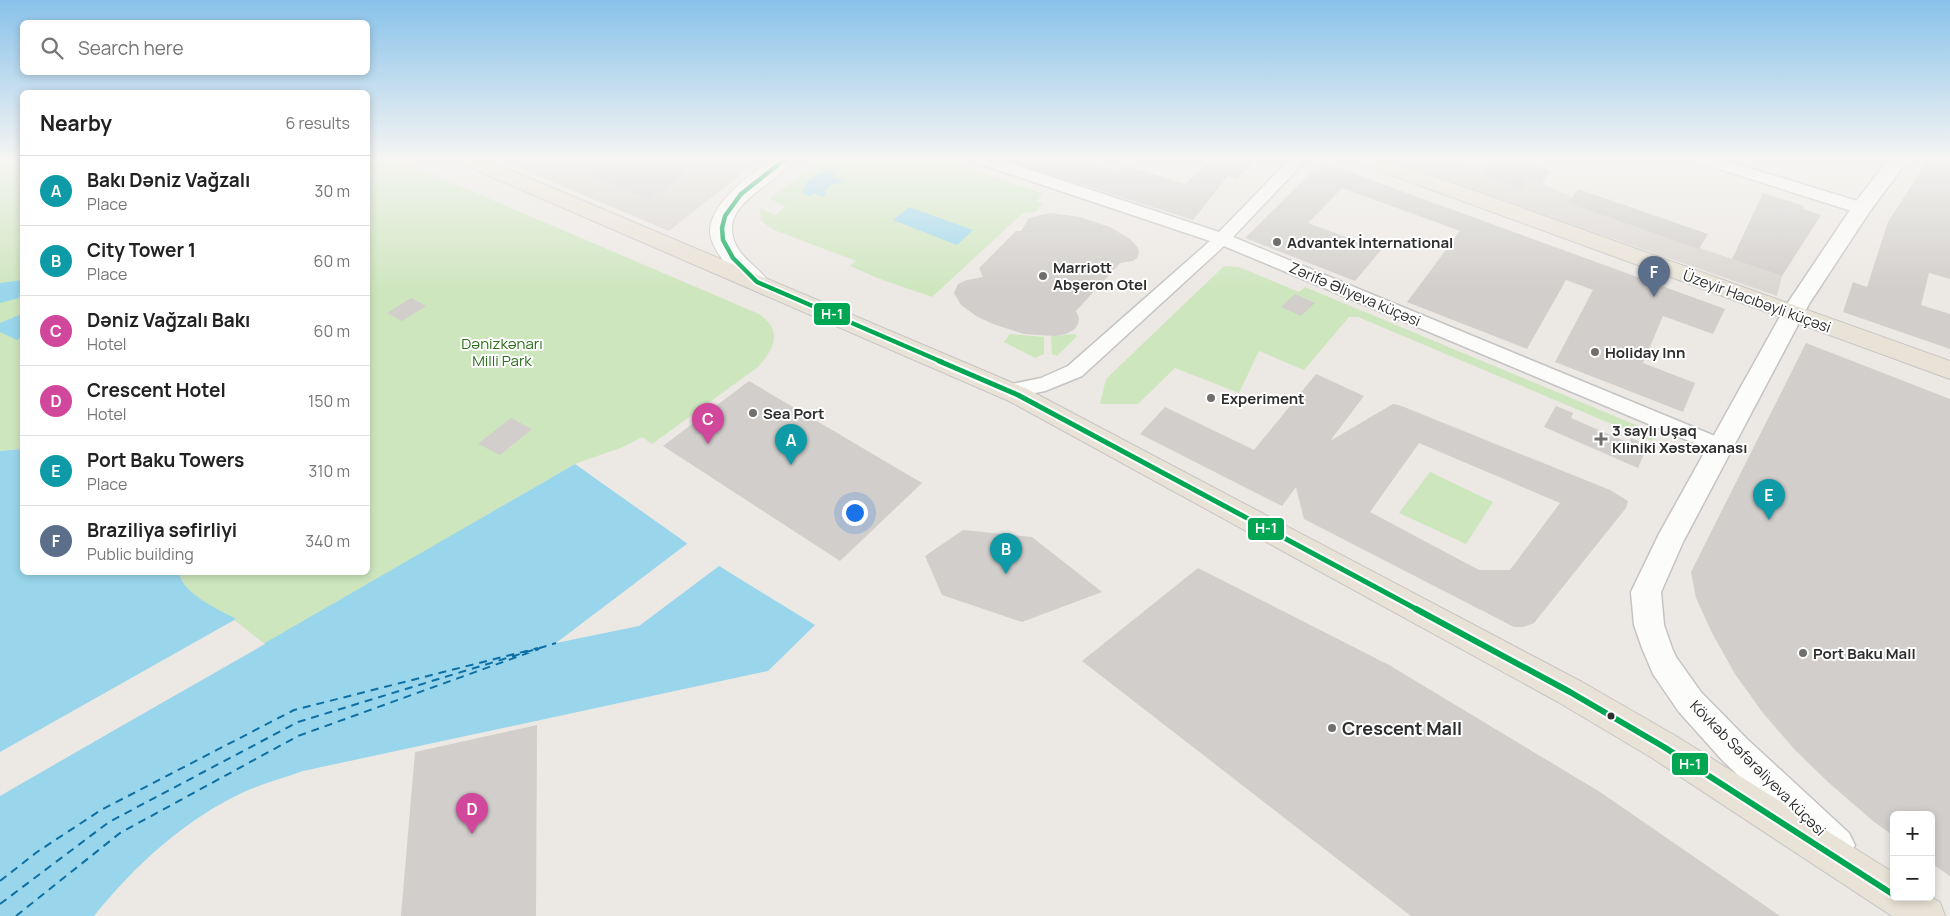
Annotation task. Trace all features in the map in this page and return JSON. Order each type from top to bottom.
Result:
[{"type":"highway","points":[[570,203],[1008,391],[1570,692],[1664,747],[1890,893]]},
{"type":"highway","name":"Üzeyir Hacıbəyli küçəsi","points":[[1486,203],[1950,370]]},
{"type":"highway","points":[[1903,901],[1926,916]]},
{"type":"main road","points":[[734,203],[728,208],[723,220],[721,231],[724,243],[733,257],[757,282]]},
{"type":"street","name":"Zərifə Əliyeva küçəsi","points":[[1112,203],[1222,239],[1720,446]]},
{"type":"street","points":[[1008,391],[1045,384],[1075,371],[1222,239],[1257,203]]},
{"type":"street","points":[[1844,203],[1861,208]]},
{"type":"street","name":"Kövkəb Səfərəliyeva küçəsi","points":[[1865,203],[1792,314],[1669,542],[1646,592],[1649,624],[1664,665],[1690,702],[1735,750],[1890,892]]},
{"type":"green space","points":[[0,203],[20,203],[20,449],[0,451]]},
{"type":"green space","name":"Dənizkənarı Milli Park","points":[[370,203],[499,203],[759,314],[767,320],[774,333],[769,353],[758,367],[652,444],[642,437],[623,447],[575,464],[265,644],[237,622],[203,602],[182,581],[180,575],[370,575]]},
{"type":"green space","points":[[778,203],[1043,204],[1035,212],[1023,213],[932,297],[880,279],[850,266],[856,261],[774,230],[761,221],[760,208],[775,215],[786,206]]},
{"type":"green space","points":[[1224,266],[1239,267],[1299,292],[1305,287],[1655,433],[1652,441],[1358,317],[1349,317],[1304,370],[1259,351],[1239,393],[1175,368],[1138,404],[1100,404],[1106,379]]},
{"type":"green space","points":[[1010,334],[1044,337],[1044,354],[1035,358],[1004,342]]},
{"type":"green space","points":[[1075,334],[1077,336],[1057,356],[1052,354],[1051,336]]},
{"type":"green space","points":[[1430,472],[1493,502],[1466,544],[1399,513]]},
{"type":"shaded area","points":[[602,203],[705,203],[669,231]]},
{"type":"shaded area","points":[[1510,203],[1568,203],[1782,276],[1777,296]]},
{"type":"water","points":[[909,207],[973,230],[957,245],[893,220]]},
{"type":"water","points":[[20,280],[19,298],[0,303],[0,283]]},
{"type":"water","points":[[20,315],[20,338],[17,340],[0,332],[0,323]]},
{"type":"water","points":[[20,449],[20,575],[180,575],[182,581],[194,595],[236,619],[0,752],[0,451]]},
{"type":"water","points":[[575,464],[719,566],[815,625],[768,671],[303,771],[260,785],[224,802],[182,829],[144,861],[94,916],[0,916],[0,796]]},
{"type":"pier","points":[[688,543],[719,566],[639,626],[556,643]]},
{"type":"pier","points":[[265,644],[0,795],[0,794]]},
{"type":"building","points":[[1139,203],[1207,203],[1193,220]]},
{"type":"building","points":[[1281,203],[1328,203],[1308,223],[1381,250],[1355,281],[1245,238]]},
{"type":"building","points":[[1382,203],[1434,203],[1725,309],[1713,334],[1663,316],[1643,363],[1695,383],[1683,412],[1555,362],[1593,290],[1566,280],[1527,349],[1407,302],[1460,231]]},
{"type":"building","points":[[1568,203],[1618,203],[1708,234],[1699,249]]},
{"type":"building","points":[[1758,203],[1794,203],[1804,206],[1803,209],[1821,215],[1782,276],[1732,259]]},
{"type":"building","points":[[1900,203],[1950,203],[1950,279],[1929,273],[1921,305],[1950,314],[1950,349],[1843,312],[1853,282],[1867,287],[1888,222]]},
{"type":"building","name":"Marriott Abşeron Otel","points":[[1050,213],[1080,217],[1110,227],[1130,239],[1138,248],[1137,258],[1133,261],[1120,263],[1076,311],[1079,318],[1075,329],[1066,334],[1055,336],[1024,334],[993,324],[976,316],[961,305],[954,293],[958,284],[983,277],[979,268],[1016,231],[1021,231],[1029,218]]},
{"type":"building","points":[[1295,294],[1315,303],[1301,316],[1281,307]]},
{"type":"building","points":[[411,298],[426,306],[402,321],[387,313]]},
{"type":"building","points":[[1806,343],[1950,399],[1950,876],[1935,866],[1935,811],[1890,811],[1890,833],[1828,782],[1795,750],[1763,713],[1735,674],[1712,633],[1696,598],[1691,572]]},
{"type":"building","points":[[1316,374],[1364,396],[1330,441],[1393,404],[1399,405],[1610,490],[1628,501],[1626,508],[1534,623],[1523,627],[1514,627],[1304,519],[1296,487],[1282,506],[1140,434],[1165,407],[1254,450]],"holes":[[[1419,443],[1560,503],[1510,570],[1479,570],[1370,512]]]},
{"type":"building","points":[[749,381],[922,483],[840,561],[663,446]]},
{"type":"building","points":[[1556,406],[1573,413],[1571,418],[1629,443],[1631,438],[1648,445],[1638,468],[1544,427]]},
{"type":"building","points":[[511,418],[532,429],[500,455],[478,444]]},
{"type":"building","points":[[963,530],[1032,537],[1102,592],[1022,622],[942,595],[925,556]]},
{"type":"building","name":"Crescent Mall","points":[[1198,568],[1389,665],[1600,792],[1780,916],[1411,916],[1082,661]]},
{"type":"building","points":[[537,725],[536,916],[401,916],[415,752]]},
{"type":"ferry route","points":[[0,904],[109,822],[298,722],[556,643]]},
{"type":"ferry route","points":[[0,881],[37,852],[101,810],[294,710],[538,648]]},
{"type":"ferry route","points":[[16,916],[120,833],[298,736],[539,649]]},
{"type":"transit line","name":"H-1","points":[[734,203],[725,216],[722,228],[723,240],[737,263],[757,282],[1018,395],[1570,692],[1664,747],[1890,892]]},
{"type":"place","name":"Advantek İnternational","points":[[1277,242]]},
{"type":"place","name":"Marriott Abşeron Otel","points":[[1043,276]]},
{"type":"place","name":"Braziliya səfirliyi","points":[[1654,297]]},
{"type":"place","name":"Holiday Inn","points":[[1595,352]]},
{"type":"place","name":"Experiment","points":[[1211,398]]},
{"type":"place","name":"Sea Port","points":[[753,413]]},
{"type":"place","name":"3 saylı Uşaq Kliniki Xəstəxanası","points":[[1601,439]]},
{"type":"place","name":"Dəniz Vağzalı Bakı","points":[[708,444]]},
{"type":"place","name":"Bakı Dəniz Vağzalı","points":[[791,465]]},
{"type":"place","name":"Port Baku Towers","points":[[1769,520]]},
{"type":"place","name":"City Tower 1","points":[[1006,574]]},
{"type":"place","name":"Port Baku Mall","points":[[1803,653]]},
{"type":"place","name":"Crescent Mall","points":[[1332,728]]},
{"type":"place","name":"Crescent Hotel","points":[[472,834]]}]
